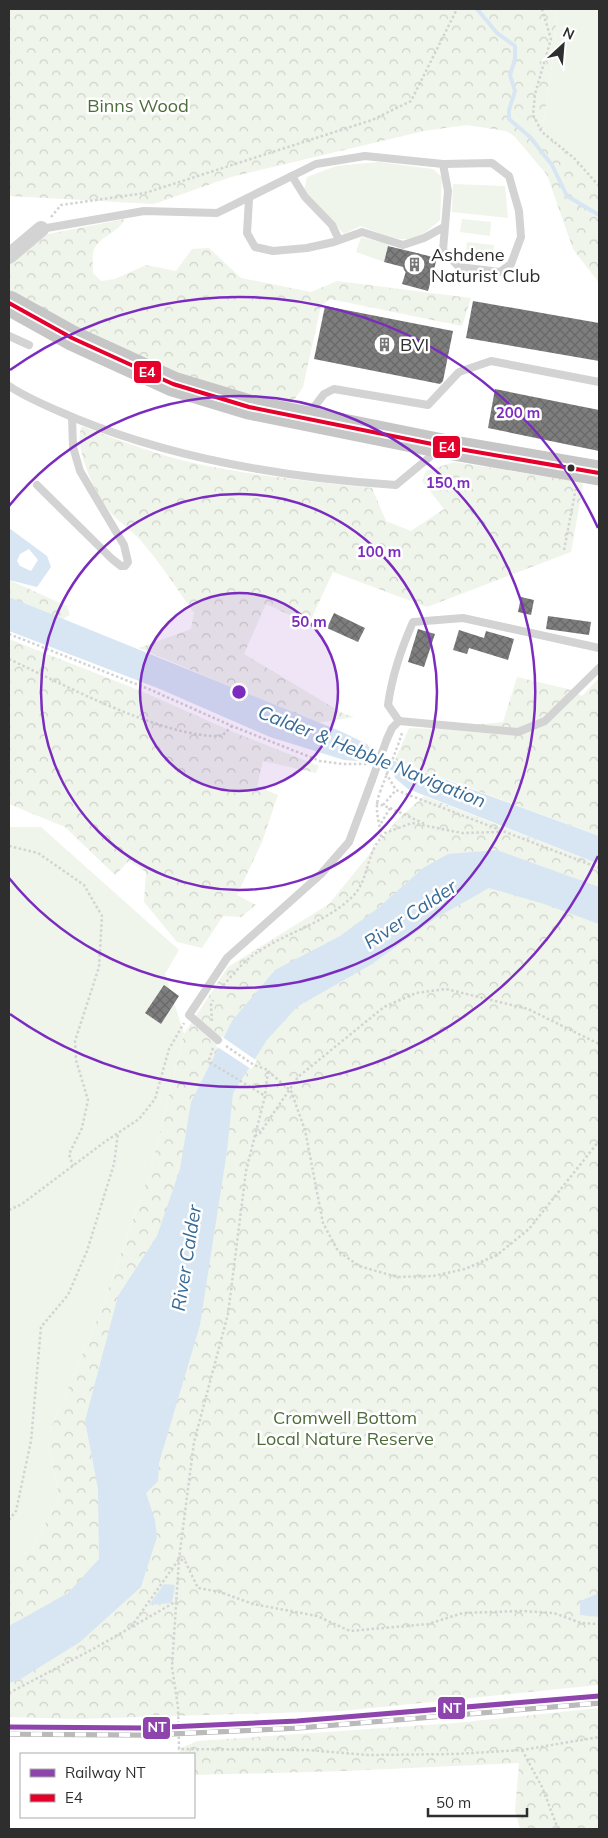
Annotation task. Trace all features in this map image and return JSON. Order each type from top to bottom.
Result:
[{"type":"main road","points":[[9,302],[72,338],[173,384],[248,407],[442,446],[589,471]]},
{"type":"street","points":[[9,256],[41,229]]},
{"type":"lane","points":[[41,229],[144,211],[218,213],[316,164],[365,156],[444,164],[492,163],[509,176],[519,211],[521,237],[511,264],[500,272],[459,267],[443,250],[448,191],[444,164]]},
{"type":"lane","points":[[292,176],[305,197],[332,225],[339,240]]},
{"type":"lane","points":[[249,199],[247,233],[255,247],[273,251],[307,248],[362,232],[403,244],[424,238],[444,227]]},
{"type":"lane","points":[[9,336],[29,345]]},
{"type":"lane","points":[[305,418],[324,394],[334,389],[428,405],[459,372],[492,361],[599,382]]},
{"type":"lane","points":[[9,386],[43,405],[111,433],[198,458],[378,484],[396,485],[403,482],[442,446]]},
{"type":"lane","points":[[37,485],[112,559],[120,566],[125,566],[128,562],[128,556],[124,545],[80,471],[73,447],[72,417]]},
{"type":"lane","points":[[599,648],[463,618],[413,622],[399,653],[390,687],[388,705],[399,720],[518,732],[545,721],[599,668]]},
{"type":"lane","points":[[217,1039],[189,1015],[226,958],[321,874],[350,842],[387,739],[392,728],[399,720]]},
{"type":"path","points":[[41,229],[61,205],[144,193],[372,120],[411,101],[456,9]]},
{"type":"path","points":[[542,9],[551,39],[535,94],[533,115],[542,132],[574,158],[599,186]]},
{"type":"path","points":[[564,550],[589,471]]},
{"type":"path","points":[[9,634],[151,690],[232,726],[320,760],[343,764],[369,764]]},
{"type":"path","points":[[9,659],[150,722],[206,737],[222,736],[232,726]]},
{"type":"path","points":[[382,838],[375,812],[376,803],[398,745]]},
{"type":"path","points":[[381,770],[387,773],[396,790],[599,868]]},
{"type":"path","points":[[383,805],[396,790]]},
{"type":"path","points":[[376,803],[427,824],[462,833],[503,832]]},
{"type":"path","points":[[380,825],[390,808]]},
{"type":"path","points":[[265,1096],[246,1086],[210,1060],[217,1039],[211,1005],[215,994],[251,957],[327,915],[355,894],[364,879],[376,845],[385,833],[412,823],[427,824]]},
{"type":"path","points":[[9,846],[38,853],[84,885],[102,916],[99,967],[75,1041],[76,1060],[88,1100],[82,1128],[69,1154],[73,1166]]},
{"type":"path","points":[[254,1136],[260,1133],[298,1077],[384,1007],[416,993],[446,989],[528,1009],[599,1044]]},
{"type":"path","points":[[9,1210],[22,1204],[139,1119],[155,1099],[170,1049],[189,1015]]},
{"type":"path","points":[[217,1039],[254,1065],[268,1070],[289,1089],[305,1130],[323,1223],[338,1251],[359,1266],[397,1277],[433,1276],[465,1270],[497,1255],[529,1229],[599,1142]]},
{"type":"path","points":[[268,1070],[265,1096],[246,1171],[228,1314],[194,1442],[179,1559],[172,1667],[178,1706],[179,1749],[307,1750],[368,1755],[455,1754],[522,1750],[599,1737]]},
{"type":"path","points":[[9,1520],[16,1511],[31,1441],[41,1327],[68,1295],[87,1251],[114,1164],[118,1133]]},
{"type":"path","points":[[179,1559],[185,1561],[198,1588],[220,1592],[253,1604],[317,1616],[350,1631],[428,1624],[463,1613],[522,1611],[554,1613],[581,1623],[599,1624]]},
{"type":"path","points":[[131,1627],[179,1559]]},
{"type":"path","points":[[9,1693],[177,1601]]},
{"type":"path","points":[[522,1750],[542,1787],[558,1829]]},
{"type":"green space","name":"Binns Wood","points":[[9,9],[557,9],[555,45],[542,132],[574,158],[599,186],[599,283],[573,249],[547,175],[515,137],[506,131],[467,125],[424,131],[231,177],[154,204],[9,196]]},
{"type":"green space","points":[[557,9],[599,9],[599,186],[574,158],[542,132],[555,45]]},
{"type":"green space","points":[[379,162],[433,169],[442,177],[440,220],[411,239],[394,238],[360,226],[344,234],[304,191],[307,177],[336,166]]},
{"type":"green space","points":[[453,184],[505,186],[508,218],[452,212]]},
{"type":"green space","points":[[125,219],[118,228],[95,247],[93,253],[93,273],[101,281],[115,279],[146,265],[176,271],[192,249],[209,248],[241,278],[311,292],[337,281],[471,298],[462,326],[330,299],[321,306],[303,387],[288,409],[174,380],[9,298],[9,254],[48,234]]},
{"type":"green space","points":[[462,219],[491,222],[490,236],[460,232]]},
{"type":"green space","points":[[361,237],[389,244],[384,262],[356,252]]},
{"type":"green space","points":[[467,242],[494,245],[492,261],[465,258]]},
{"type":"green space","points":[[82,426],[139,447],[198,464],[306,481],[372,488],[386,521],[411,531],[444,509],[422,481],[426,471],[454,462],[581,482],[583,486],[571,552],[427,607],[333,572],[309,624],[266,604],[244,654],[344,714],[354,717],[317,723],[139,648],[191,629],[194,613],[149,550],[135,534],[111,513],[99,496],[80,446]]},
{"type":"green space","points":[[9,580],[67,606],[70,615],[61,620],[9,597]]},
{"type":"green space","points":[[9,639],[141,691],[238,734],[319,766],[316,773],[263,761],[257,786],[278,795],[262,842],[237,895],[256,905],[241,917],[223,916],[202,948],[177,942],[144,902],[146,872],[129,861],[115,875],[65,827],[9,804]]},
{"type":"green space","points":[[517,677],[568,689],[582,696],[599,678],[599,836],[395,760],[409,728],[434,729],[503,722]]},
{"type":"green space","name":"Cromwell Bottom Local Nature Reserve","points":[[424,796],[599,864],[599,1685],[342,1711],[77,1719],[9,1717],[9,1564],[33,1548],[59,1496],[47,1438],[102,1308],[151,1168],[184,1034],[228,967],[329,904],[397,820]]},
{"type":"green space","points":[[9,827],[41,827],[179,950],[165,974],[184,1034],[151,1168],[102,1308],[47,1438],[59,1496],[33,1548],[9,1564]]},
{"type":"green space","points":[[599,1708],[599,1829],[520,1829],[515,1811],[519,1763],[345,1771],[195,1775],[195,1753],[181,1753],[179,1749],[197,1741],[455,1723]]},
{"type":"water","points":[[9,528],[47,556],[51,567],[37,587],[9,580]],"holes":[[[29,549],[38,560],[31,571],[20,566],[17,561],[20,554]]]},
{"type":"water","name":"Calder & Hebble Navigation","points":[[9,597],[340,731],[367,744],[373,753],[599,836],[599,864],[408,789],[395,778],[393,771],[370,762],[344,760],[270,737],[160,689],[9,631]]},
{"type":"water","name":"River Calder","points":[[497,850],[599,887],[599,924],[544,904],[489,888],[436,918],[372,964],[297,1007],[267,1040],[233,1093],[227,1151],[200,1325],[159,1463],[158,1481],[146,1493],[155,1520],[157,1537],[141,1587],[80,1642],[19,1680],[9,1683],[9,1626],[68,1593],[99,1559],[98,1489],[85,1421],[118,1296],[157,1236],[180,1169],[191,1102],[232,1021],[275,970],[340,936],[378,908],[423,868],[448,854]]},
{"type":"water","points":[[164,1584],[175,1585],[172,1603],[149,1605]]},
{"type":"water","points":[[599,1593],[599,1617],[580,1615],[580,1601]]},
{"type":"pier","points":[[221,1036],[257,1061],[251,1069],[216,1046]]},
{"type":"building","name":"Ashdene Naturist Club","points":[[388,246],[437,258],[428,291],[402,284],[407,268],[384,262]]},
{"type":"building","points":[[473,301],[599,323],[599,361],[466,338]]},
{"type":"building","name":"BVI","points":[[325,306],[453,331],[443,381],[440,384],[314,359]]},
{"type":"building","points":[[495,389],[599,410],[599,451],[488,428]]},
{"type":"building","points":[[521,597],[534,600],[531,615],[518,612]]},
{"type":"building","points":[[334,613],[365,628],[358,642],[327,628]]},
{"type":"building","points":[[548,616],[591,622],[589,635],[546,629]]},
{"type":"building","points":[[418,629],[435,634],[424,667],[408,662]]},
{"type":"building","points":[[459,630],[484,638],[486,631],[514,639],[508,660],[469,648],[467,654],[453,650]]},
{"type":"building","points":[[164,985],[179,996],[161,1024],[145,1013]]},
{"type":"waterway","points":[[477,9],[497,33],[515,46],[515,59],[510,75],[515,91],[509,110],[509,119],[530,137],[552,165],[567,196],[599,215]]},
{"type":"railway","points":[[9,1734],[146,1735],[297,1728],[599,1703]]},
{"type":"rail line","name":"NT","points":[[9,1727],[146,1728],[297,1721],[599,1696]]},
{"type":"transit line","name":"E4","points":[[9,303],[72,338],[173,384],[249,407],[442,446],[599,473]]},
{"type":"place","name":"Ashdene Naturist Club","points":[[415,265]]},
{"type":"place","name":"BVI","points":[[384,345]]}]
